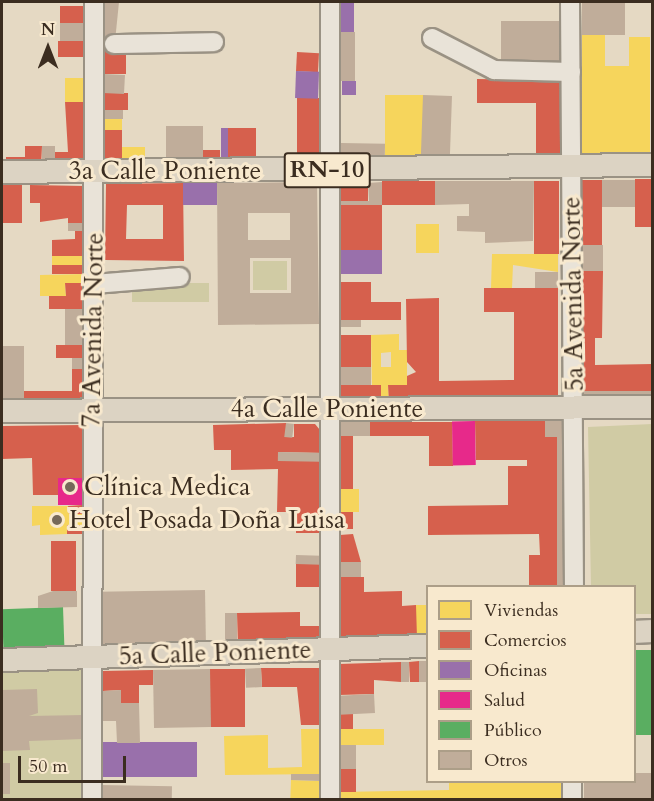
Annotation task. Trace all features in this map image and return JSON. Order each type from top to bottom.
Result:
[{"type":"main road","name":"3a Calle Poniente","points":[[2,172],[652,165]]},
{"type":"main road","name":"4a Calle Poniente","points":[[2,411],[652,407]]},
{"type":"main road","points":[[636,632],[652,631]]},
{"type":"main road","name":"5a Calle Poniente","points":[[2,660],[426,646]]},
{"type":"street","name":"7a Avenida Norte","points":[[92,800],[95,172],[105,44],[94,2]]},
{"type":"street","points":[[330,2],[330,800]]},
{"type":"street","name":"5a Avenida Norte","points":[[570,2],[574,585]]},
{"type":"street","points":[[432,38],[494,70],[571,72]]},
{"type":"street","points":[[105,44],[214,42]]},
{"type":"street","points":[[94,284],[180,277]]},
{"type":"street","points":[[572,783],[572,800]]},
{"type":"shaded area","points":[[253,261],[287,261],[287,290],[253,290]]},
{"type":"shaded area","points":[[132,283],[209,283],[209,302],[132,302]]},
{"type":"shaded area","points":[[652,424],[652,614],[636,614],[636,585],[591,585],[588,427]]},
{"type":"shaded area","points":[[2,670],[84,670],[84,799],[2,799]]},
{"type":"building: Viviendas","points":[[582,35],[605,35],[605,66],[629,66],[629,37],[650,37],[650,159],[582,159]]},
{"type":"building: Viviendas","points":[[65,78],[84,78],[84,102],[65,102]]},
{"type":"building: Viviendas","points":[[385,95],[423,95],[423,163],[385,163]]},
{"type":"building: Viviendas","points":[[104,119],[122,119],[122,130],[104,130]]},
{"type":"building: Viviendas","points":[[122,147],[145,147],[145,167],[122,167]]},
{"type":"building: Viviendas","points":[[416,224],[439,224],[439,253],[416,253]]},
{"type":"building: Viviendas","points":[[492,254],[558,254],[558,272],[513,265],[512,288],[491,288]]},
{"type":"building: Viviendas","points":[[52,256],[84,256],[84,266],[52,266]]},
{"type":"building: Viviendas","points":[[84,274],[85,283],[65,283],[66,296],[40,296],[40,275]]},
{"type":"building: Viviendas","points":[[399,334],[399,350],[407,350],[407,385],[388,385],[389,402],[381,402],[381,385],[372,385],[371,335]],"holes":[[[391,352],[391,367],[381,367],[381,353]]]},
{"type":"building: Viviendas","points":[[339,489],[359,489],[359,512],[339,512]]},
{"type":"building: Viviendas","name":"Hotel Posada Doña Luisa","points":[[32,506],[68,506],[69,514],[82,514],[82,525],[67,525],[67,534],[40,535],[40,525],[32,526]]},
{"type":"building: Viviendas","points":[[416,605],[426,605],[426,638],[416,638]]},
{"type":"building: Viviendas","points":[[301,729],[322,729],[322,774],[225,775],[224,736],[268,735],[268,768],[302,767]]},
{"type":"building: Viviendas","points":[[339,729],[384,729],[384,745],[339,745]]},
{"type":"building: Viviendas","points":[[291,780],[321,781],[320,800],[290,800]]},
{"type":"building: Viviendas","points":[[449,783],[561,783],[561,800],[339,800],[339,792],[449,790]]},
{"type":"building: Comercios","points":[[60,6],[83,6],[83,23],[60,23]]},
{"type":"building: Comercios","points":[[58,41],[83,41],[83,57],[58,57]]},
{"type":"building: Comercios","points":[[105,51],[126,51],[126,74],[105,74]]},
{"type":"building: Comercios","points":[[297,52],[319,53],[318,72],[296,71]]},
{"type":"building: Comercios","points":[[477,79],[560,80],[560,160],[536,160],[536,103],[477,103]]},
{"type":"building: Comercios","points":[[104,93],[128,93],[128,110],[104,110]]},
{"type":"building: Comercios","points":[[297,98],[319,98],[319,166],[297,166]]},
{"type":"building: Comercios","points":[[65,102],[84,102],[84,167],[55,167],[55,152],[68,152]]},
{"type":"building: Comercios","points":[[228,128],[256,128],[256,164],[228,164]]},
{"type":"building: Comercios","points":[[104,130],[122,130],[122,167],[104,167]]},
{"type":"building: Comercios","points":[[25,146],[42,146],[41,167],[6,167],[6,157],[25,157]]},
{"type":"building: Comercios","points":[[203,150],[220,150],[220,164],[203,164]]},
{"type":"building: Comercios","points":[[635,179],[652,179],[652,227],[635,227]]},
{"type":"building: Comercios","points":[[579,180],[602,180],[602,245],[579,245]]},
{"type":"building: Comercios","points":[[382,181],[435,181],[435,205],[382,205]]},
{"type":"building: Comercios","points":[[534,181],[559,181],[559,254],[534,254]]},
{"type":"building: Comercios","points":[[183,183],[184,261],[105,260],[106,184]],"holes":[[[127,205],[163,205],[163,239],[126,239]]]},
{"type":"building: Comercios","points":[[341,183],[368,183],[368,201],[341,201]]},
{"type":"building: Comercios","points":[[2,185],[22,185],[22,223],[2,223]]},
{"type":"building: Comercios","points":[[30,185],[84,186],[84,223],[68,223],[68,218],[40,222],[40,203],[30,203]]},
{"type":"building: Comercios","points":[[340,205],[382,205],[382,250],[340,250]]},
{"type":"building: Comercios","points":[[75,231],[84,231],[84,256],[52,256],[52,240],[75,239]]},
{"type":"building: Comercios","points":[[52,265],[84,265],[84,274],[52,274]]},
{"type":"building: Comercios","points":[[579,271],[603,271],[602,338],[595,338],[595,365],[652,364],[652,391],[578,392]]},
{"type":"building: Comercios","points":[[340,282],[371,282],[371,302],[401,302],[401,320],[340,320]]},
{"type":"building: Comercios","points":[[65,283],[85,283],[85,309],[49,309],[49,296],[66,296]]},
{"type":"building: Comercios","points":[[484,288],[558,288],[558,396],[553,401],[389,402],[388,385],[407,385],[407,376],[416,372],[407,362],[406,299],[439,298],[439,381],[514,380],[514,312],[484,312]]},
{"type":"building: Comercios","points":[[340,335],[371,335],[371,367],[340,367]]},
{"type":"building: Comercios","points":[[56,345],[85,345],[85,358],[56,358]]},
{"type":"building: Comercios","points":[[72,369],[86,369],[86,408],[24,408],[24,391],[72,391]]},
{"type":"building: Comercios","points":[[340,385],[381,385],[381,403],[340,403]]},
{"type":"building: Comercios","points":[[475,421],[545,421],[545,437],[557,437],[557,585],[529,585],[529,555],[540,555],[539,534],[428,535],[428,506],[508,505],[508,466],[527,466],[527,460],[476,460]]},
{"type":"building: Comercios","points":[[370,422],[452,422],[453,466],[429,466],[429,436],[370,436]]},
{"type":"building: Comercios","points":[[286,423],[286,437],[294,437],[294,424],[315,424],[320,430],[320,453],[278,452],[278,461],[320,461],[321,533],[296,533],[296,512],[277,512],[278,469],[231,470],[231,450],[214,450],[213,425]]},
{"type":"building: Comercios","points":[[83,425],[82,478],[58,479],[59,495],[33,495],[32,458],[2,459],[2,426]]},
{"type":"building: Comercios","points":[[339,436],[353,436],[353,489],[339,489]]},
{"type":"building: Comercios","points":[[82,505],[82,514],[69,514],[68,506]]},
{"type":"building: Comercios","points":[[340,512],[353,512],[353,529],[340,529]]},
{"type":"building: Comercios","points":[[67,525],[82,525],[82,534],[67,534]]},
{"type":"building: Comercios","points":[[353,534],[361,562],[340,562],[340,535]]},
{"type":"building: Comercios","points":[[51,541],[76,541],[76,591],[51,591]]},
{"type":"building: Comercios","points":[[296,564],[321,564],[321,587],[296,587]]},
{"type":"building: Comercios","points":[[340,577],[364,577],[364,592],[402,591],[402,606],[416,605],[417,638],[340,639]]},
{"type":"building: Comercios","points":[[300,612],[300,626],[319,626],[320,641],[238,647],[237,613]]},
{"type":"building: Comercios","points":[[419,661],[419,682],[410,682],[409,662]]},
{"type":"building: Comercios","points":[[401,662],[401,682],[374,680],[374,694],[339,695],[339,664]]},
{"type":"building: Comercios","points":[[261,668],[321,668],[322,725],[301,725],[297,687],[262,687]]},
{"type":"building: Comercios","points":[[210,669],[245,669],[245,727],[210,727]]},
{"type":"building: Comercios","points":[[153,670],[153,685],[139,685],[139,703],[121,703],[121,690],[103,691],[102,671]]},
{"type":"building: Comercios","points":[[340,714],[353,714],[353,729],[340,729]]},
{"type":"building: Comercios","points":[[339,769],[356,769],[356,792],[339,792]]},
{"type":"building: Oficinas","points":[[341,2],[354,2],[354,32],[341,32]]},
{"type":"building: Oficinas","points":[[296,71],[319,72],[318,99],[295,98]]},
{"type":"building: Oficinas","points":[[342,81],[356,81],[356,95],[342,95]]},
{"type":"building: Oficinas","points":[[221,128],[228,128],[228,164],[221,164]]},
{"type":"building: Oficinas","points":[[183,183],[217,183],[217,205],[183,205]]},
{"type":"building: Oficinas","points":[[340,250],[382,250],[382,274],[340,274]]},
{"type":"building: Oficinas","points":[[101,742],[197,742],[197,777],[101,777]]},
{"type":"building: Salud","points":[[452,421],[475,421],[476,465],[453,465]]},
{"type":"building: Salud","name":"Clínica Medica","points":[[58,478],[82,478],[82,505],[58,505]]},
{"type":"building: Público","points":[[63,607],[65,656],[4,658],[2,609]]},
{"type":"building: Público","points":[[636,650],[652,650],[652,735],[636,735]]},
{"type":"building: Otros","points":[[105,2],[119,2],[114,51],[105,51]]},
{"type":"building: Otros","points":[[582,2],[625,2],[625,35],[582,35]]},
{"type":"building: Otros","points":[[501,21],[561,21],[561,61],[501,61]]},
{"type":"building: Otros","points":[[60,23],[83,23],[83,41],[60,41]]},
{"type":"building: Otros","points":[[341,32],[355,32],[355,81],[341,81]]},
{"type":"building: Otros","points":[[104,74],[125,75],[124,94],[103,93]]},
{"type":"building: Otros","points":[[423,95],[452,96],[450,164],[421,163]]},
{"type":"building: Otros","points":[[104,110],[123,110],[123,119],[104,119]]},
{"type":"building: Otros","points":[[166,126],[203,126],[203,164],[166,164]]},
{"type":"building: Otros","points":[[341,143],[385,144],[385,164],[341,163]]},
{"type":"building: Otros","points":[[42,146],[55,146],[55,167],[42,167]]},
{"type":"building: Otros","points":[[602,180],[635,180],[635,207],[602,207]]},
{"type":"building: Otros","points":[[435,181],[534,181],[533,241],[485,243],[485,232],[457,231],[457,216],[469,216],[469,204],[435,205]]},
{"type":"building: Otros","points":[[317,182],[319,324],[218,325],[217,183]],"holes":[[[248,213],[290,213],[290,240],[248,240]],[[250,258],[291,258],[291,293],[250,293]]]},
{"type":"building: Otros","points":[[382,182],[382,205],[340,205],[340,201],[369,201],[368,183]]},
{"type":"building: Otros","points":[[68,223],[84,223],[84,231],[68,231]]},
{"type":"building: Otros","points":[[579,245],[603,245],[603,271],[579,271]]},
{"type":"building: Otros","points":[[535,272],[558,272],[558,288],[535,288]]},
{"type":"building: Otros","points":[[65,309],[85,309],[85,345],[65,345]]},
{"type":"building: Otros","points":[[340,320],[361,320],[361,327],[340,327]]},
{"type":"building: Otros","points":[[2,346],[24,346],[24,408],[2,408]]},
{"type":"building: Otros","points":[[72,358],[86,358],[86,369],[72,369]]},
{"type":"building: Otros","points":[[340,367],[371,367],[371,385],[340,385]]},
{"type":"building: Otros","points":[[578,391],[652,391],[652,401],[578,401]]},
{"type":"building: Otros","points":[[567,420],[569,585],[557,585],[557,437],[545,437],[545,421]]},
{"type":"building: Otros","points":[[338,422],[370,422],[370,436],[338,436]]},
{"type":"building: Otros","points":[[286,423],[294,424],[292,438],[284,437]]},
{"type":"building: Otros","points":[[278,452],[320,453],[320,462],[278,461]]},
{"type":"building: Otros","points":[[296,555],[321,556],[321,565],[296,564]]},
{"type":"building: Otros","points":[[340,562],[361,562],[361,577],[340,577]]},
{"type":"building: Otros","points":[[205,590],[206,649],[100,651],[99,592]]},
{"type":"building: Otros","points":[[53,591],[77,591],[77,607],[38,608],[38,596]]},
{"type":"building: Otros","points":[[225,613],[237,613],[237,647],[225,647]]},
{"type":"building: Otros","points":[[419,661],[426,661],[426,682],[419,682]]},
{"type":"building: Otros","points":[[401,662],[409,662],[409,682],[401,682]]},
{"type":"building: Otros","points":[[261,668],[262,687],[246,688],[245,669]]},
{"type":"building: Otros","points":[[210,669],[211,727],[154,728],[153,670]]},
{"type":"building: Otros","points":[[37,689],[38,713],[29,716],[84,715],[84,739],[29,741],[30,750],[2,751],[2,690]]},
{"type":"building: Otros","points":[[121,690],[121,703],[139,703],[140,743],[117,743],[116,721],[103,721],[103,691]]},
{"type":"building: Otros","points":[[374,694],[375,713],[340,715],[339,696]]},
{"type":"building: Otros","points":[[340,745],[356,745],[356,769],[340,769]]},
{"type":"building: Otros","points":[[2,763],[10,763],[10,794],[2,794]]},
{"type":"building: Otros","points":[[636,773],[652,773],[652,800],[584,800],[584,783],[636,783]]},
{"type":"building: Otros","points":[[291,774],[322,774],[321,781],[291,780]]},
{"type":"building: Otros","points":[[100,785],[172,786],[172,800],[100,800]]},
{"type":"place","name":"Clínica Medica","points":[[70,487]]},
{"type":"place","name":"Hotel Posada Doña Luisa","points":[[57,520]]}]
